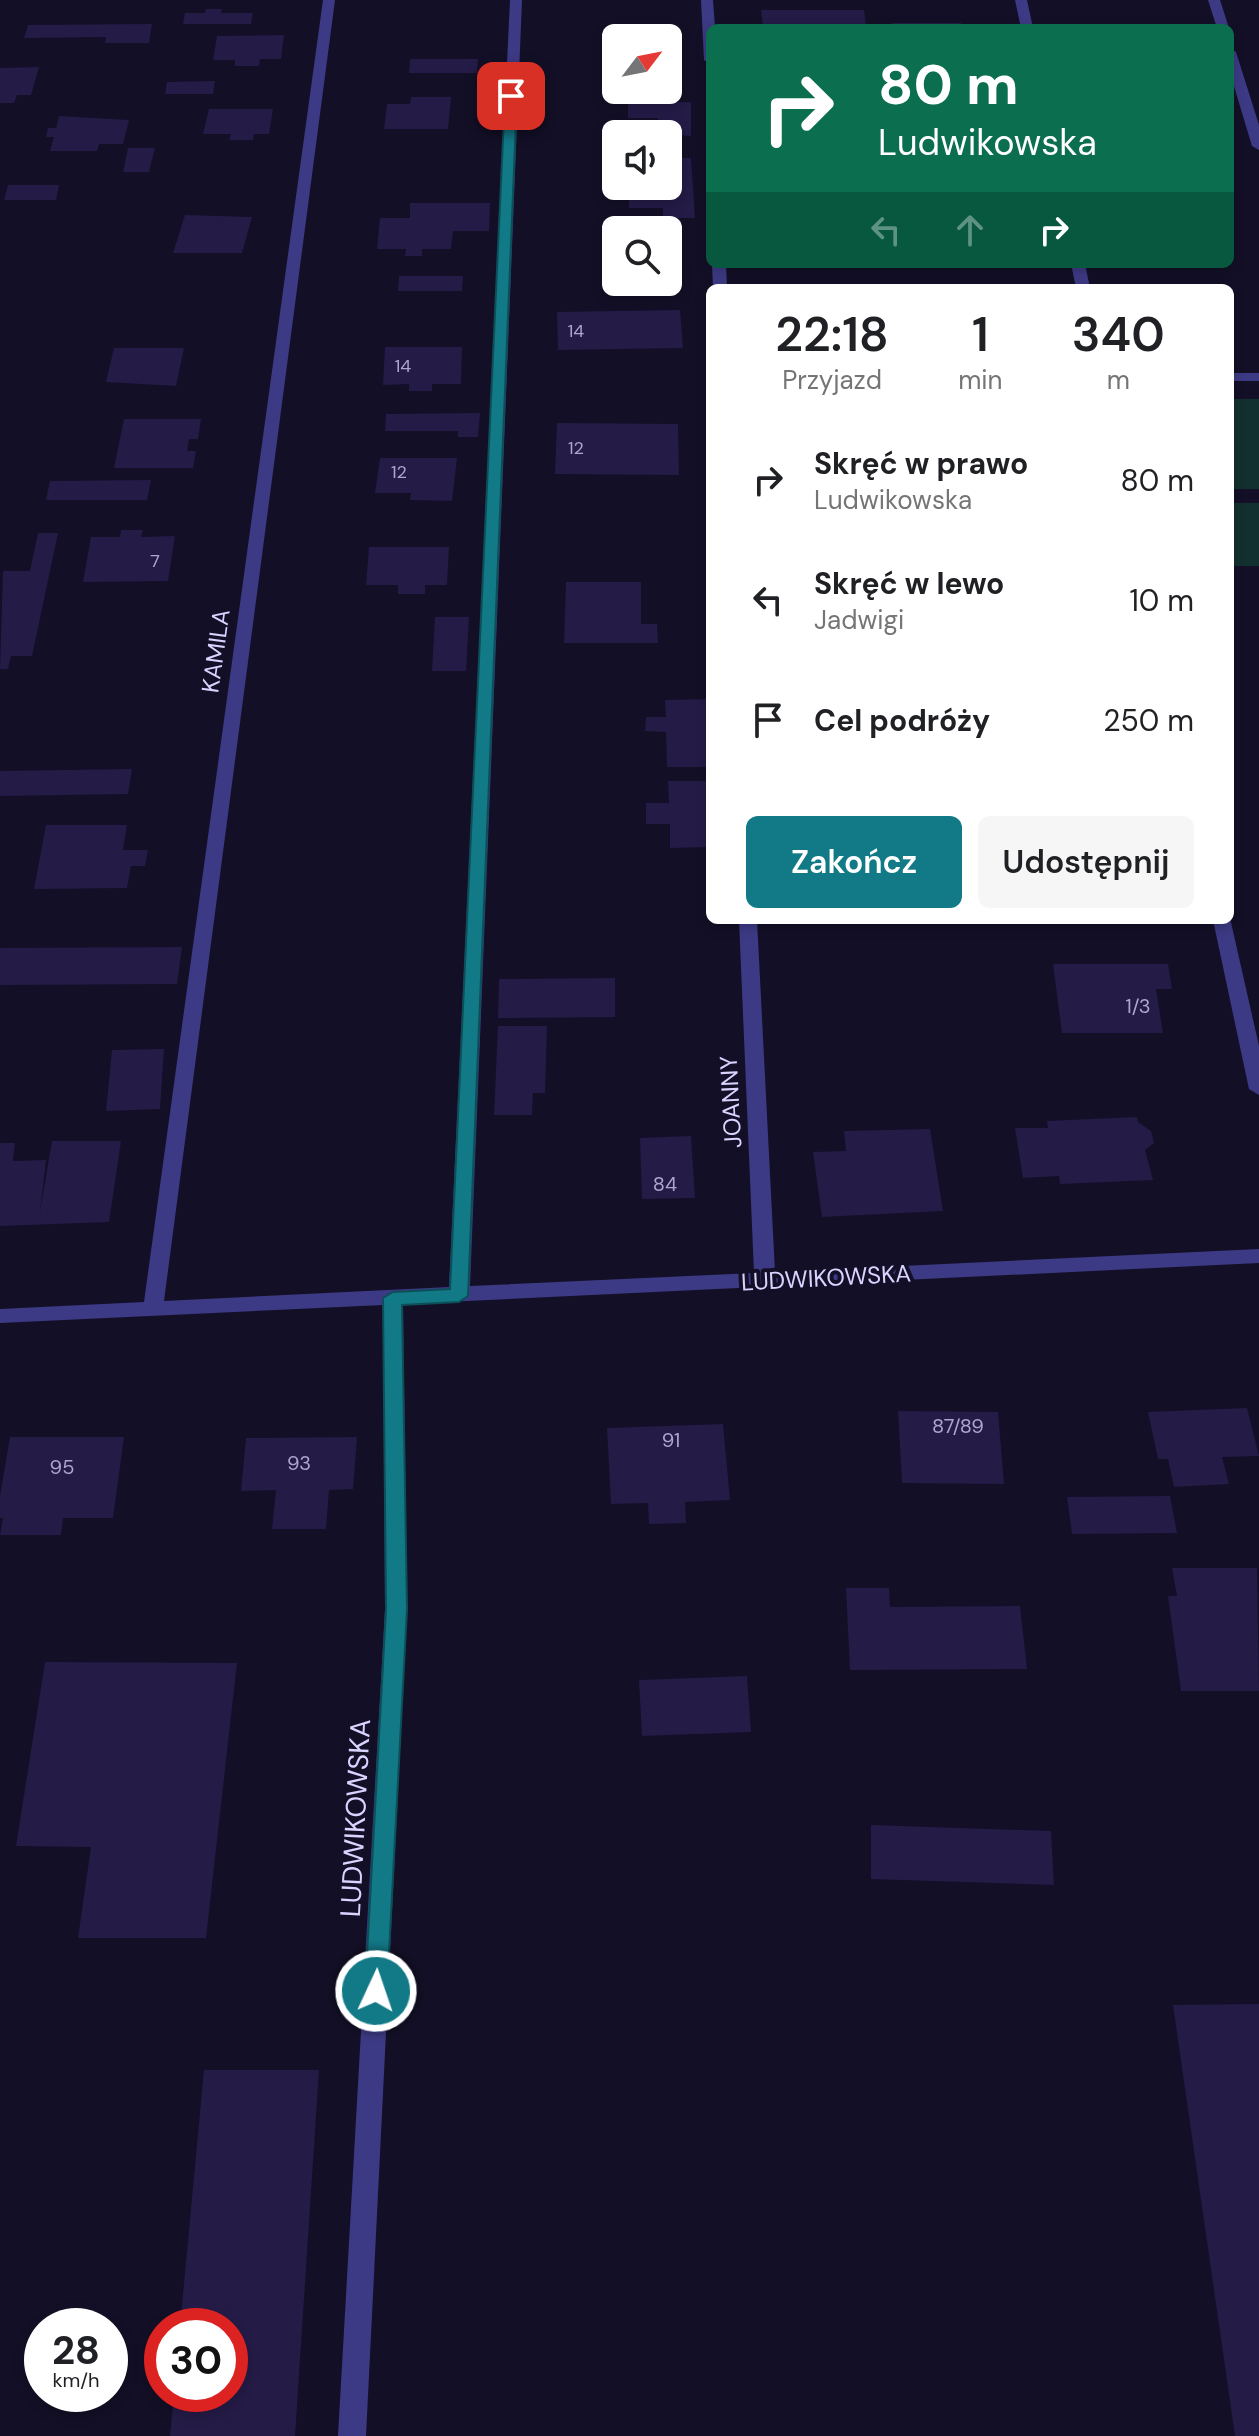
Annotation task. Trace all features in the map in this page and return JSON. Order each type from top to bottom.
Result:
[{"type":"street","name":"KAMILA","points":[[153,1309],[329,0]]},
{"type":"street","points":[[459,1296],[516,0]]},
{"type":"street","points":[[707,0],[708,24]]},
{"type":"street","points":[[1021,0],[1026,24]]},
{"type":"street","points":[[1214,0],[1222,24]]},
{"type":"street","points":[[1234,64],[1257,131],[1259,146]]},
{"type":"street","points":[[1234,377],[1259,377]]},
{"type":"street","name":"JOANNY","points":[[748,924],[765,1281]]},
{"type":"street","points":[[1223,924],[1259,1089]]},
{"type":"street","name":"LUDWIKOWSKA","points":[[0,1316],[1259,1256]]},
{"type":"street","name":"LUDWIKOWSKA","points":[[352,2436],[396,1609],[393,1298]]},
{"type":"green space","points":[[1234,399],[1259,399],[1259,489],[1234,489]]},
{"type":"green space","points":[[1234,503],[1259,503],[1259,566],[1234,566]]},
{"type":"building","points":[[206,9],[222,9],[221,13],[253,13],[251,24],[183,24],[185,13],[205,13]]},
{"type":"building","points":[[761,10],[864,10],[866,24],[763,24]]},
{"type":"building","points":[[892,23],[961,23],[961,24]]},
{"type":"building","points":[[152,24],[149,43],[105,43],[106,37],[24,38],[28,25]]},
{"type":"building","points":[[284,35],[281,59],[260,59],[259,66],[235,66],[235,60],[213,60],[217,36]]},
{"type":"building","points":[[410,59],[478,59],[477,73],[409,73]]},
{"type":"building","points":[[39,67],[31,95],[17,95],[14,103],[0,103],[0,68]]},
{"type":"building","points":[[215,81],[213,94],[165,94],[167,82]]},
{"type":"building","points":[[411,97],[451,97],[448,129],[384,129],[387,104],[410,104]]},
{"type":"building","points":[[691,102],[691,136],[682,135],[682,120],[628,118],[628,104]]},
{"type":"building","points":[[209,109],[273,109],[269,134],[254,134],[253,140],[229,140],[231,134],[203,134]]},
{"type":"building","points":[[59,116],[129,120],[123,144],[99,144],[97,151],[50,151],[54,137],[46,137],[48,128],[56,128]]},
{"type":"building","points":[[128,148],[155,148],[149,172],[123,172]]},
{"type":"building","points":[[682,158],[691,158],[695,218],[663,216],[663,208],[629,208],[629,200],[682,200]]},
{"type":"building","points":[[8,185],[59,185],[56,200],[4,200]]},
{"type":"building","points":[[410,203],[490,203],[489,231],[453,231],[451,249],[422,249],[422,256],[405,256],[406,249],[377,249],[380,218],[410,218]]},
{"type":"building","points":[[185,215],[252,217],[242,253],[173,253]]},
{"type":"building","points":[[399,276],[463,276],[462,291],[398,291]]},
{"type":"building","points":[[680,310],[683,348],[558,350],[557,312]]},
{"type":"building","points":[[385,347],[462,347],[461,384],[432,384],[432,391],[409,391],[409,384],[383,385]]},
{"type":"building","points":[[114,348],[184,348],[176,386],[106,382]]},
{"type":"building","points":[[480,413],[478,437],[458,437],[458,431],[385,431],[386,414]]},
{"type":"building","points":[[124,419],[201,419],[198,439],[189,439],[187,451],[196,451],[193,468],[114,468]]},
{"type":"building","points":[[557,423],[678,424],[679,475],[555,474]]},
{"type":"building","points":[[380,458],[457,458],[452,501],[410,500],[411,493],[375,493]]},
{"type":"building","points":[[151,480],[147,500],[46,500],[50,481]]},
{"type":"building","points":[[121,530],[143,530],[141,537],[175,536],[168,581],[83,582],[91,537],[120,537]]},
{"type":"building","points":[[38,533],[58,533],[32,656],[11,656],[8,669],[0,669],[3,571],[30,571]]},
{"type":"building","points":[[369,547],[449,547],[447,585],[425,585],[425,594],[398,594],[398,585],[366,585]]},
{"type":"building","points":[[566,582],[641,582],[641,624],[657,624],[658,643],[564,643]]},
{"type":"building","points":[[435,617],[469,617],[466,671],[432,671]]},
{"type":"building","points":[[706,699],[706,767],[667,767],[666,732],[645,731],[646,717],[666,717],[665,700]]},
{"type":"building","points":[[132,769],[128,794],[0,796],[0,771]]},
{"type":"building","points":[[668,781],[706,781],[706,847],[670,848],[670,824],[646,824],[646,803],[669,803]]},
{"type":"building","points":[[46,825],[127,825],[123,850],[148,850],[145,866],[131,866],[127,888],[34,889]]},
{"type":"building","points":[[182,947],[177,984],[0,985],[0,948]]},
{"type":"building","points":[[1053,964],[1168,964],[1172,989],[1156,989],[1163,1033],[1062,1033]]},
{"type":"building","points":[[615,978],[615,1017],[498,1018],[499,979]]},
{"type":"building","points":[[498,1026],[547,1026],[545,1093],[533,1093],[532,1115],[494,1115]]},
{"type":"building","points":[[164,1049],[160,1109],[106,1111],[112,1050]]},
{"type":"building","points":[[1137,1117],[1138,1122],[1151,1131],[1154,1143],[1145,1150],[1153,1180],[1060,1184],[1059,1176],[1023,1178],[1015,1128],[1048,1128],[1047,1121]]},
{"type":"building","points":[[930,1129],[943,1211],[822,1217],[813,1152],[846,1151],[844,1131]]},
{"type":"building","points":[[691,1136],[695,1198],[642,1199],[640,1138]]},
{"type":"building","points":[[52,1141],[121,1141],[109,1222],[0,1226],[0,1143],[15,1143],[13,1161],[46,1160],[40,1212]]},
{"type":"building","points":[[1247,1408],[1259,1456],[1222,1457],[1229,1484],[1174,1487],[1168,1459],[1158,1459],[1148,1412]]},
{"type":"building","points":[[898,1411],[998,1412],[1004,1484],[902,1483]]},
{"type":"building","points":[[723,1424],[730,1500],[685,1502],[686,1523],[649,1524],[648,1503],[611,1504],[607,1428]]},
{"type":"building","points":[[10,1437],[124,1437],[113,1518],[63,1518],[61,1535],[0,1535],[3,1518],[0,1518],[0,1496]]},
{"type":"building","points":[[357,1437],[353,1489],[329,1490],[326,1529],[272,1529],[276,1490],[241,1491],[246,1438]]},
{"type":"building","points":[[1170,1496],[1177,1533],[1072,1534],[1067,1497]]},
{"type":"building","points":[[1172,1568],[1257,1568],[1259,1691],[1181,1691],[1168,1596],[1177,1596]]},
{"type":"building","points":[[846,1588],[889,1588],[890,1607],[1020,1606],[1027,1669],[850,1670]]},
{"type":"building","points":[[45,1662],[237,1663],[206,1938],[78,1938],[91,1847],[16,1846]]},
{"type":"building","points":[[747,1676],[751,1732],[642,1736],[639,1680]]},
{"type":"building","points":[[871,1825],[1051,1831],[1054,1885],[871,1879]]},
{"type":"building","points":[[1259,2004],[1259,2436],[1235,2436],[1173,2005]]},
{"type":"building","points":[[204,2070],[319,2070],[295,2436],[170,2436],[172,2412],[248,2412],[248,2308],[182,2308]]},
{"type":"route","points":[[376,1991],[396,1609],[393,1298],[459,1296],[511,96]]}]
